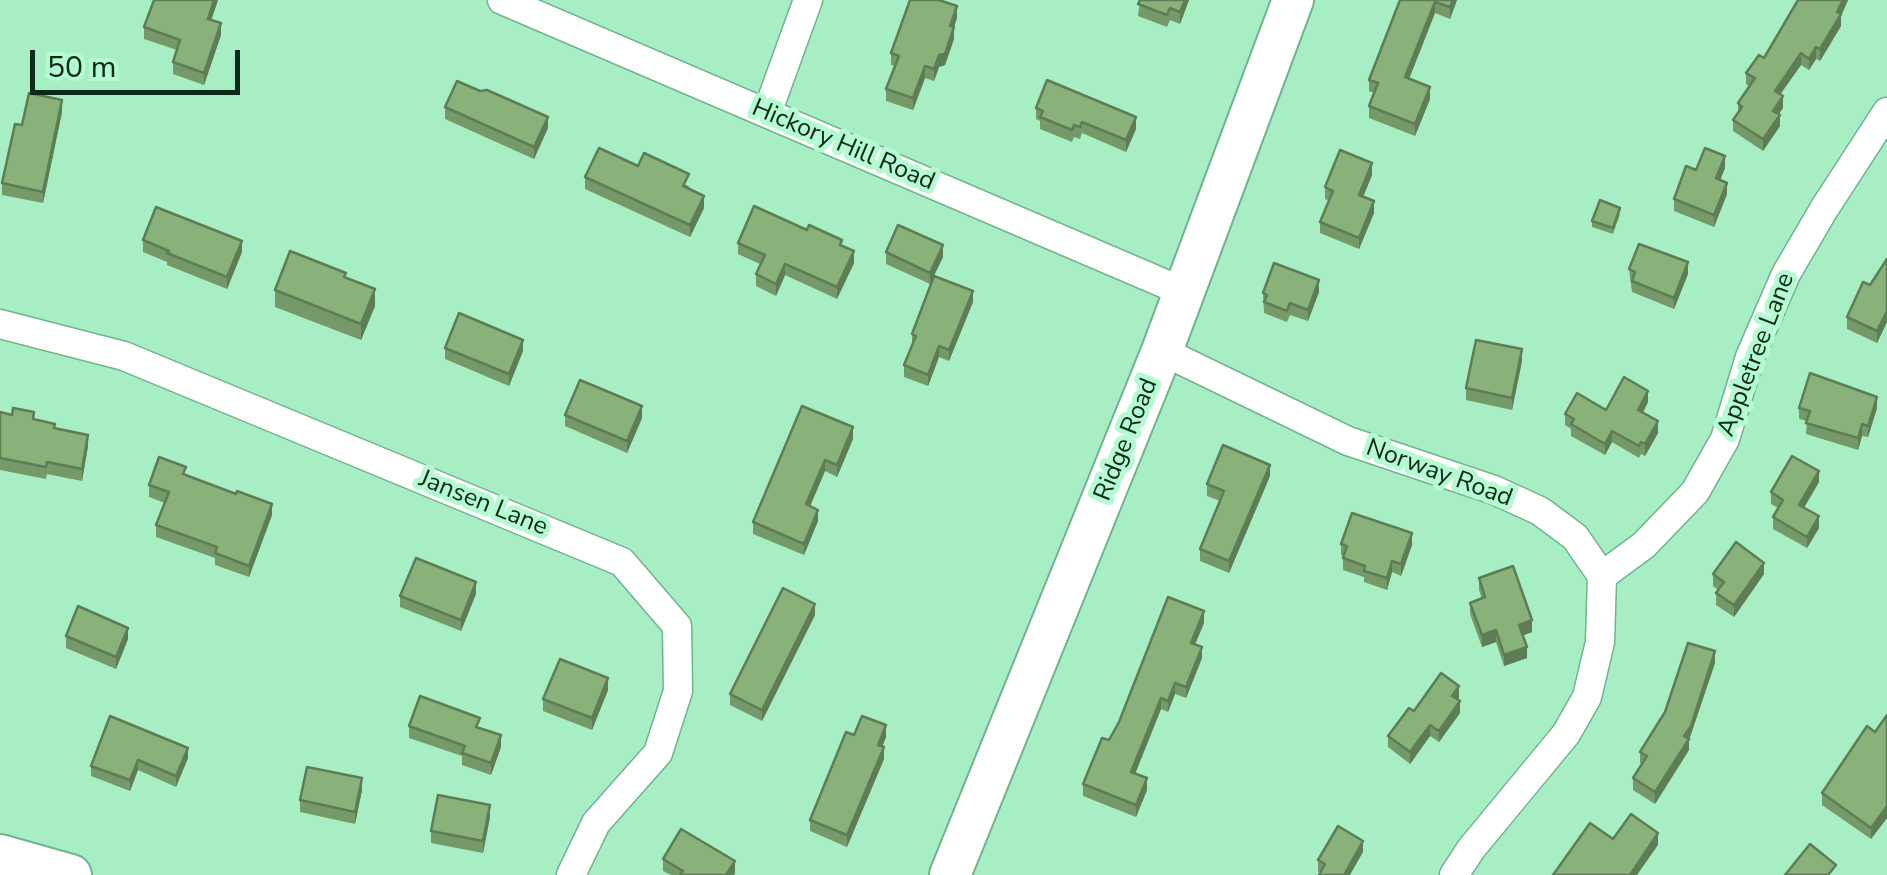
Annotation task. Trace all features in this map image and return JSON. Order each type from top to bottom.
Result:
[{"type":"main road","name":"Ridge Road","points":[[950,875],[1162,351],[1293,0]]},
{"type":"main road","points":[[0,855],[72,875]]},
{"type":"street","name":"Hickory Hill Road","points":[[502,0],[1184,292]]},
{"type":"street","points":[[766,113],[808,0]]},
{"type":"street","name":"Appletree Lane","points":[[1602,576],[1644,545],[1695,492],[1726,439],[1750,357],[1786,274],[1887,112]]},
{"type":"street","name":"Jansen Lane","points":[[0,324],[124,356],[622,562],[677,626],[678,691],[658,753],[596,823],[572,875]]},
{"type":"street","name":"Norway Road","points":[[1162,351],[1348,441],[1494,490],[1540,512],[1575,537],[1602,576]]},
{"type":"street","points":[[1454,875],[1566,734],[1588,698],[1600,642],[1602,576]]},
{"type":"building","points":[[154,0],[214,0],[208,19],[221,23],[204,73],[173,62],[180,40],[144,27]]},
{"type":"building","points":[[910,0],[939,0],[957,6],[945,54],[939,55],[934,69],[925,66],[913,98],[886,89],[899,56],[891,53]]},
{"type":"building","points":[[1140,0],[1185,0],[1180,12],[1170,8],[1167,15],[1138,4]]},
{"type":"building","points":[[1400,0],[1453,0],[1450,7],[1435,2],[1405,77],[1430,87],[1415,124],[1369,106],[1378,83],[1369,80]]},
{"type":"building","points":[[1798,0],[1843,0],[1837,12],[1841,14],[1820,49],[1816,47],[1809,59],[1801,53],[1775,91],[1783,96],[1773,111],[1780,115],[1763,139],[1733,120],[1742,107],[1738,103],[1755,78],[1746,73],[1759,55],[1764,58]]},
{"type":"building","points":[[1047,80],[1136,117],[1126,140],[1082,122],[1072,130],[1040,117],[1043,111],[1036,108]]},
{"type":"building","points":[[457,81],[548,117],[534,147],[445,107]]},
{"type":"building","points":[[29,93],[62,100],[43,192],[2,183],[15,124],[22,125]]},
{"type":"building","points":[[599,148],[638,166],[644,153],[689,174],[683,186],[704,196],[690,225],[585,177]]},
{"type":"building","points":[[1705,148],[1725,156],[1716,178],[1727,183],[1714,215],[1674,199],[1686,166],[1696,170]]},
{"type":"building","points":[[1340,150],[1372,163],[1359,195],[1374,201],[1359,238],[1320,222],[1333,191],[1325,187]]},
{"type":"building","points":[[1600,200],[1620,208],[1613,228],[1592,221]]},
{"type":"building","points":[[754,206],[807,230],[809,225],[842,240],[840,245],[854,251],[837,287],[785,264],[776,284],[756,274],[765,255],[738,243]]},
{"type":"building","points":[[156,207],[242,241],[227,277],[143,240]]},
{"type":"building","points":[[898,225],[943,245],[930,273],[886,252]]},
{"type":"building","points":[[1639,244],[1688,262],[1674,298],[1632,281],[1635,272],[1629,269]]},
{"type":"building","points":[[290,251],[375,289],[361,324],[275,290]]},
{"type":"building","points":[[1887,259],[1887,311],[1877,331],[1847,317],[1863,282],[1870,285]]},
{"type":"building","points":[[1274,263],[1319,280],[1308,310],[1290,303],[1287,311],[1264,302],[1267,295],[1263,293]]},
{"type":"building","points":[[934,276],[973,291],[949,350],[939,346],[928,375],[904,365]]},
{"type":"building","points":[[459,313],[523,340],[509,374],[445,348]]},
{"type":"building","points":[[1476,340],[1522,349],[1512,398],[1466,388]]},
{"type":"building","points":[[1810,373],[1877,397],[1868,426],[1862,424],[1858,438],[1806,423],[1810,411],[1799,408]]},
{"type":"building","points":[[1624,377],[1648,391],[1638,410],[1658,421],[1645,444],[1641,442],[1639,446],[1612,431],[1605,444],[1571,424],[1574,419],[1565,414],[1577,393],[1606,410]]},
{"type":"building","points":[[580,380],[642,406],[627,441],[565,415]]},
{"type":"building","points":[[802,406],[853,427],[837,465],[825,460],[806,504],[818,510],[804,544],[753,522]]},
{"type":"building","points":[[13,408],[34,412],[33,419],[55,424],[54,428],[88,435],[82,469],[0,458],[0,412],[12,415]]},
{"type":"building","points":[[1223,445],[1270,465],[1229,561],[1200,549],[1224,491],[1207,484]]},
{"type":"building","points":[[1792,456],[1819,471],[1799,505],[1819,516],[1807,537],[1773,517],[1783,500],[1771,492]]},
{"type":"building","points":[[159,457],[186,467],[183,474],[272,504],[249,566],[215,553],[217,547],[156,525],[169,492],[149,485]]},
{"type":"building","points":[[1352,513],[1412,533],[1401,564],[1392,561],[1387,578],[1364,571],[1365,566],[1343,558],[1347,546],[1341,544]]},
{"type":"building","points":[[1736,542],[1764,563],[1734,605],[1716,593],[1724,582],[1713,574]]},
{"type":"building","points":[[416,558],[476,582],[461,620],[400,596]]},
{"type":"building","points":[[1513,566],[1532,620],[1519,625],[1527,647],[1504,655],[1496,630],[1482,635],[1470,603],[1485,597],[1479,578]]},
{"type":"building","points":[[783,588],[815,604],[762,710],[730,694]]},
{"type":"building","points":[[1168,597],[1204,611],[1191,643],[1202,647],[1186,687],[1175,683],[1168,701],[1161,698],[1131,772],[1147,778],[1136,805],[1083,784],[1102,738],[1109,740],[1119,722]]},
{"type":"building","points":[[78,606],[128,628],[116,657],[66,636]]},
{"type":"building","points":[[1688,643],[1715,651],[1691,726],[1684,736],[1689,739],[1655,792],[1633,778],[1647,756],[1640,752],[1665,712]]},
{"type":"building","points":[[560,659],[608,678],[592,718],[543,699]]},
{"type":"building","points":[[1441,673],[1459,686],[1452,696],[1460,701],[1439,731],[1430,725],[1410,752],[1388,736],[1409,708],[1414,711]]},
{"type":"building","points":[[420,696],[480,718],[476,727],[501,735],[491,763],[462,753],[465,746],[409,726]]},
{"type":"building","points":[[1887,715],[1887,806],[1871,828],[1822,793],[1867,726],[1875,732]]},
{"type":"building","points":[[110,716],[188,748],[176,776],[138,760],[130,780],[91,766]]},
{"type":"building","points":[[862,716],[886,725],[878,745],[884,747],[847,835],[810,820],[846,732],[854,735]]},
{"type":"building","points":[[307,767],[362,778],[355,812],[300,800]]},
{"type":"building","points":[[438,795],[490,805],[483,841],[431,831]]},
{"type":"building","points":[[1631,814],[1658,833],[1630,875],[1553,875],[1590,823],[1613,839]]},
{"type":"building","points":[[1338,826],[1363,841],[1344,875],[1319,875],[1325,864],[1318,860]]},
{"type":"building","points":[[681,829],[735,861],[726,875],[680,875],[683,871],[663,859]]},
{"type":"building","points":[[1810,844],[1836,865],[1828,875],[1785,875]]}]
